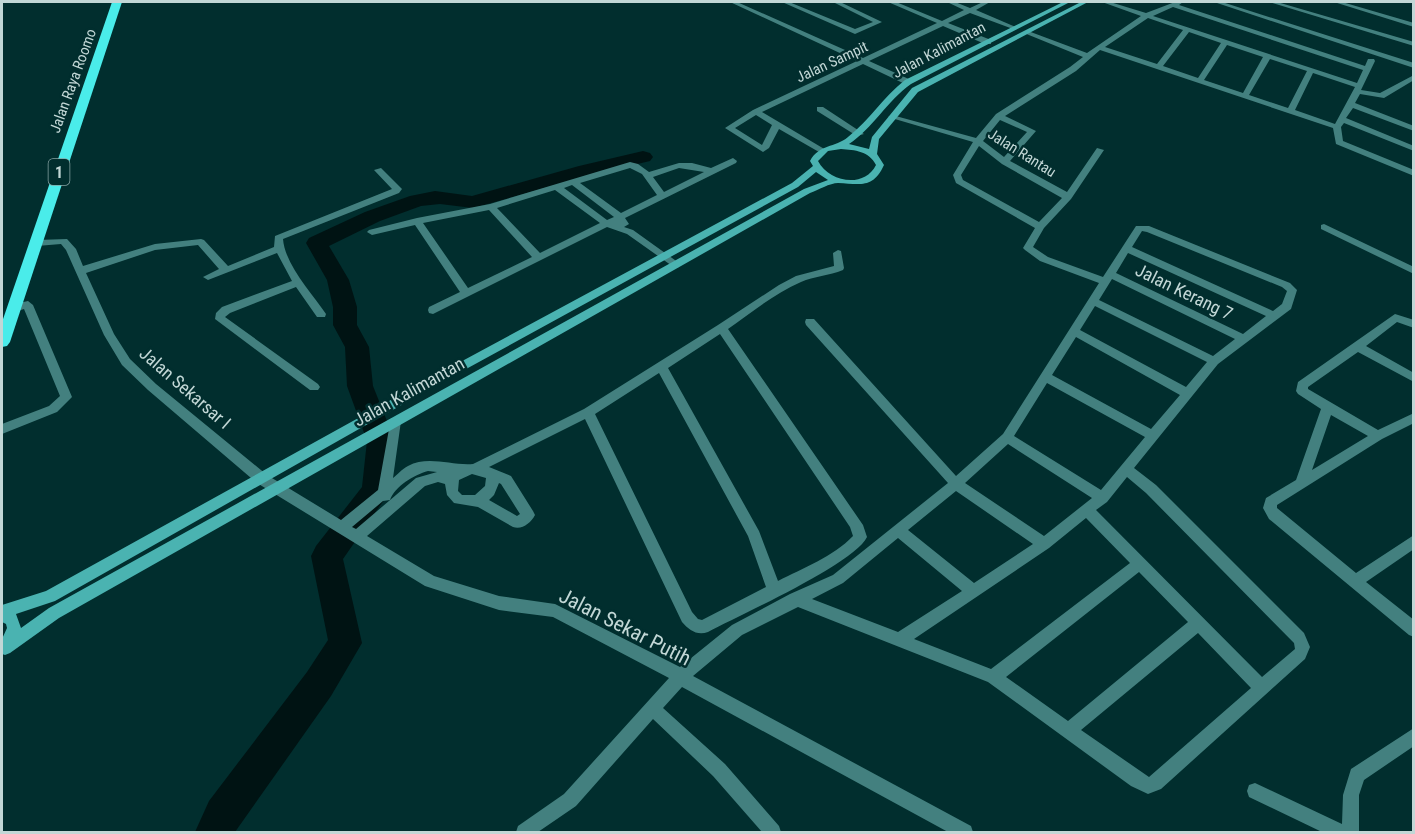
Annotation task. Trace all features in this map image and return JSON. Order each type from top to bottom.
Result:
[{"type":"highway","name":"Jalan Raya Roomo","points":[[2,342],[117,2]]},
{"type":"main road","name":"Jalan Kalimantan","points":[[841,146],[860,134],[897,90],[908,82],[1067,2]]},
{"type":"main road","name":"Jalan Kalimantan","points":[[3,649],[54,613],[807,191],[823,183],[837,180],[858,182],[874,176],[880,165],[873,154],[875,139],[915,90],[1085,2]]},
{"type":"main road","points":[[1032,19],[1043,23]]},
{"type":"main road","points":[[945,64],[956,69]]},
{"type":"main road","points":[[837,180],[820,173],[816,168],[814,161],[816,155],[822,150],[841,146],[873,154]]},
{"type":"main road","name":"Jalan Kalimantan","points":[[2,613],[50,596],[803,180],[816,168]]},
{"type":"main road","points":[[2,613],[12,620],[14,628],[3,649]]},
{"type":"street","points":[[733,2],[908,82]]},
{"type":"street","points":[[785,6],[794,6],[855,32],[879,22],[836,2]]},
{"type":"street","points":[[891,2],[988,42]]},
{"type":"street","points":[[950,2],[1015,28]]},
{"type":"street","name":"Jalan Sampit","points":[[777,124],[763,149],[729,128],[756,112],[987,2]]},
{"type":"street","points":[[1105,2],[1265,54],[1381,96],[1413,77]]},
{"type":"street","points":[[1217,2],[1345,23],[1413,25]]},
{"type":"street","points":[[1272,2],[1413,44]]},
{"type":"street","points":[[1337,2],[1345,23],[1375,53],[1413,66]]},
{"type":"street","points":[[1100,150],[1068,197],[1040,228],[959,181],[957,175],[978,141],[999,116],[1073,69],[1099,47],[1148,15],[1177,3],[1367,69]]},
{"type":"street","points":[[768,17],[777,14]]},
{"type":"street","points":[[1158,67],[1188,28]]},
{"type":"street","points":[[1026,32],[1088,56]]},
{"type":"street","points":[[1245,96],[1265,54],[1281,40]]},
{"type":"street","points":[[1200,81],[1226,41]]},
{"type":"street","points":[[1099,47],[1291,111],[1339,123],[1413,149]]},
{"type":"street","points":[[1375,53],[1351,104],[1339,123],[1341,143],[1413,173]]},
{"type":"street","points":[[1291,111],[1311,70]]},
{"type":"street","points":[[1351,104],[1413,129]]},
{"type":"street","points":[[820,109],[860,134]]},
{"type":"street","points":[[756,112],[822,150]]},
{"type":"street","points":[[999,116],[1032,131],[1005,162]]},
{"type":"street","name":"Jalan Rantau","points":[[892,117],[978,141],[1005,162],[1068,197]]},
{"type":"street","points":[[433,310],[733,160]]},
{"type":"street","points":[[647,176],[682,164],[711,171]]},
{"type":"street","points":[[372,232],[417,220],[490,207],[630,165],[639,167],[663,196]]},
{"type":"street","points":[[321,314],[298,282],[279,249],[278,238],[396,191],[397,189],[378,170]]},
{"type":"street","points":[[574,183],[620,218],[630,232]]},
{"type":"street","points":[[558,188],[607,224],[630,232],[675,265]]},
{"type":"street","points":[[490,207],[539,258]]},
{"type":"street","points":[[417,220],[467,294]]},
{"type":"street","points":[[524,832],[570,800],[681,676],[737,630],[837,579],[956,484],[1007,437],[1138,228],[1142,227],[1286,285],[1292,290],[1293,293],[1287,306],[1214,362],[1102,498],[1044,544],[901,639]]},
{"type":"street","points":[[1324,227],[1413,271]]},
{"type":"street","name":"Jalan Kerang 7","points":[[1040,228],[1028,248],[1044,259],[1107,278],[1244,339]]},
{"type":"street","name":"Jalan Sekarsar I","points":[[37,243],[64,241],[71,249],[109,335],[126,362],[152,387],[262,479]]},
{"type":"street","points":[[80,271],[118,258],[188,242],[201,242],[225,269]]},
{"type":"street","points":[[1126,248],[1275,316]]},
{"type":"street","points":[[208,277],[279,249]]},
{"type":"street","points":[[342,527],[412,470],[428,466],[464,470],[478,467],[588,412],[783,287],[800,278],[827,273],[838,268],[838,253]]},
{"type":"street","points":[[298,282],[226,310],[220,319],[314,387]]},
{"type":"street","points":[[1093,300],[1214,362]]},
{"type":"street","points":[[2,429],[53,409],[66,397],[28,305],[14,308]]},
{"type":"street","points":[[1378,436],[1308,396],[1302,390],[1302,385],[1358,347],[1395,318],[1413,324]]},
{"type":"street","points":[[810,322],[956,484],[1044,544]]},
{"type":"street","points":[[588,412],[687,617],[694,625],[703,627],[829,562],[852,546],[860,537],[856,525],[722,328]]},
{"type":"street","points":[[1074,331],[1188,394]]},
{"type":"street","points":[[1358,347],[1413,378]]},
{"type":"street","points":[[661,366],[754,535],[774,590]]},
{"type":"street","points":[[1045,377],[1154,436]]},
{"type":"street","points":[[1301,483],[1328,407]]},
{"type":"street","points":[[1413,417],[1271,502],[1270,508],[1274,515],[1413,630]]},
{"type":"street","points":[[390,507],[384,493],[393,422]]},
{"type":"street","points":[[1007,437],[1102,498]]},
{"type":"street","points":[[476,501],[518,523],[528,515],[506,480],[478,467]]},
{"type":"street","points":[[464,470],[453,480],[450,489],[454,497],[464,502],[476,501],[491,490],[494,482],[492,475]]},
{"type":"street","points":[[795,599],[993,677],[1148,786],[1155,783],[1300,654],[1303,647],[1299,638],[1151,489],[1127,470]]},
{"type":"street","points":[[357,536],[390,507],[428,479],[438,477],[453,480]]},
{"type":"street","name":"Jalan Sekar Putih","points":[[262,479],[430,581],[499,603],[555,610],[681,676],[692,685],[964,832]]},
{"type":"street","points":[[1087,510],[1262,687]]},
{"type":"street","points":[[899,531],[973,591]]},
{"type":"street","points":[[1356,581],[1413,541]]},
{"type":"street","points":[[993,677],[1139,564]]},
{"type":"street","points":[[1068,731],[1198,623]]},
{"type":"street","points":[[653,709],[719,770],[773,832]]},
{"type":"street","points":[[1351,832],[1351,795],[1357,775],[1410,743]]},
{"type":"street","points":[[1255,791],[1340,832]]},
{"type":"waterway","points":[[214,832],[223,815],[319,684],[345,643],[327,556],[376,490],[381,441],[360,386],[357,347],[345,325],[345,307],[338,280],[317,243],[373,217],[417,201],[435,198],[473,202],[586,170],[643,157]]}]
